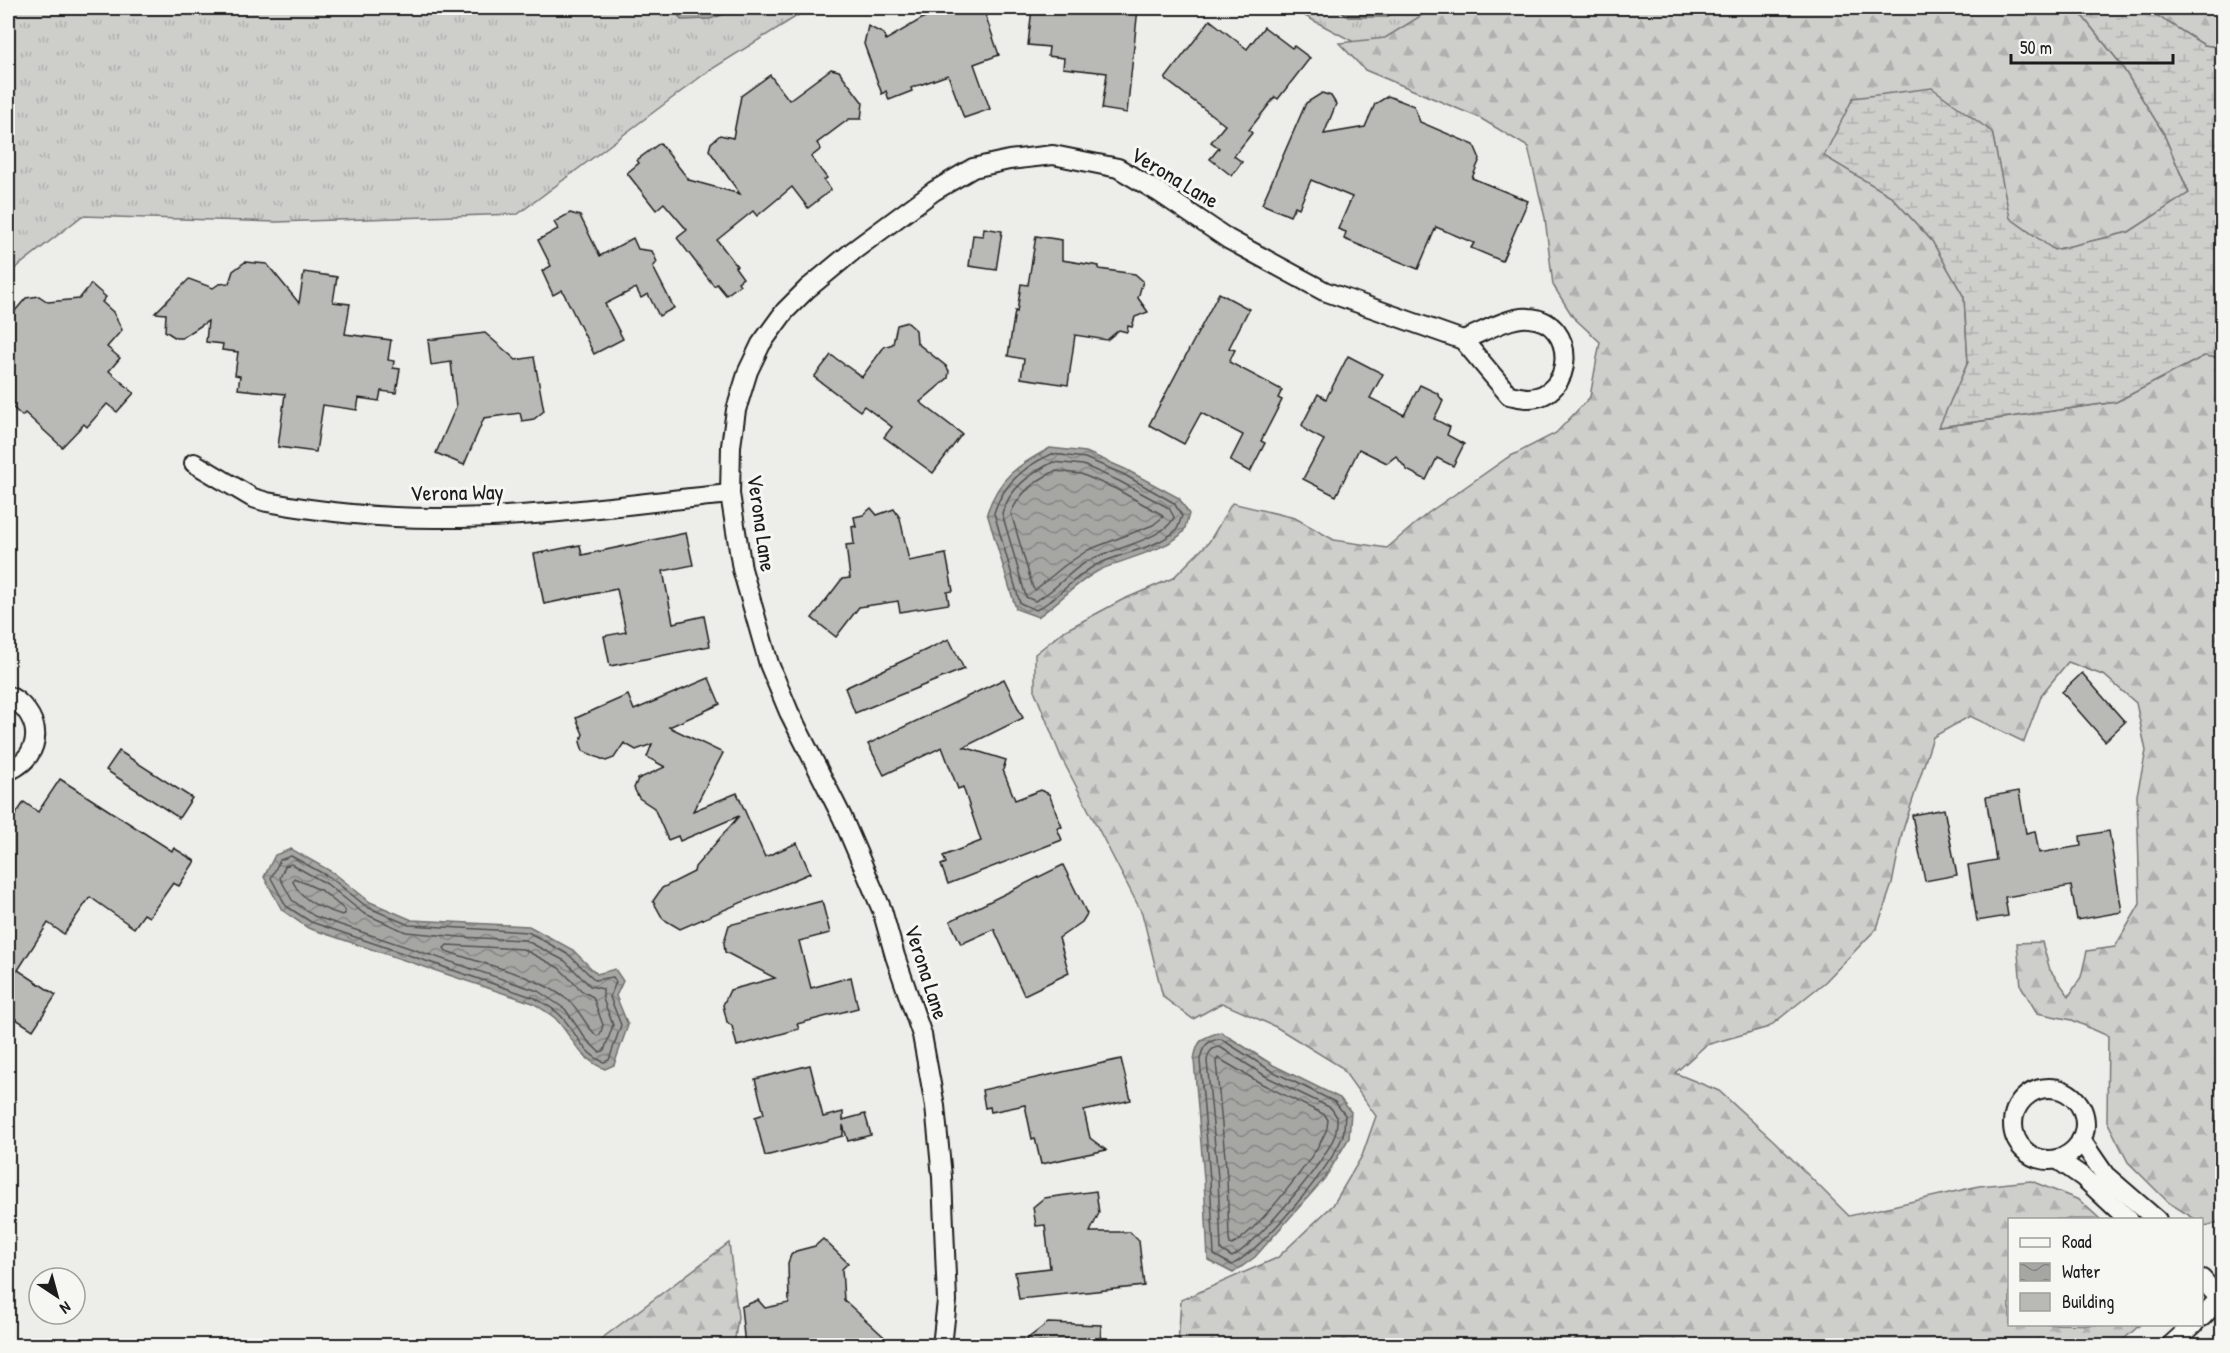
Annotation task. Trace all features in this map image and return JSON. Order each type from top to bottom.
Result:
[{"type":"street","name":"Verona Lane","points":[[942,1346],[947,1301],[942,1178],[934,1106],[922,1035],[882,910],[842,817],[800,734],[769,664],[742,569],[730,494],[731,446],[736,410],[748,371],[761,344],[785,311],[807,289],[853,250],[934,191],[973,168],[1010,160],[1053,155],[1118,168],[1228,239],[1324,291],[1463,340]]},
{"type":"street","points":[[1529,318],[1545,322],[1556,331],[1562,342],[1566,360],[1559,380],[1547,392],[1530,398],[1509,395],[1463,340],[1499,325],[1529,318]]},
{"type":"street","name":"Verona Way","points":[[194,463],[246,494],[267,502],[292,507],[392,516],[434,518],[517,515],[730,494]]},
{"type":"street","points":[[8,696],[21,704],[29,714],[36,736],[34,748],[25,760],[8,771]]},
{"type":"street","points":[[2057,1159],[2073,1150],[2081,1140],[2085,1128],[2084,1115],[2074,1097],[2063,1090],[2051,1087],[2038,1089],[2024,1097],[2016,1107],[2013,1131],[2018,1143],[2025,1152],[2037,1158],[2057,1159],[2083,1177],[2127,1218]]},
{"type":"street","points":[[2081,1140],[2105,1175],[2155,1218]]},
{"type":"street","points":[[2203,1280],[2221,1298],[2203,1316]]},
{"type":"street","points":[[2170,1346],[2192,1326]]},
{"type":"green space","points":[[8,8],[810,8],[707,72],[518,214],[276,222],[82,216],[8,274]]},
{"type":"green space","points":[[1290,8],[1478,8],[1393,63]]},
{"type":"green space","points":[[1428,8],[2076,8],[2120,63],[2163,132],[2189,194],[2129,232],[2054,250],[2009,218],[1992,132],[1825,156],[1891,196],[1932,241],[1964,297],[1968,362],[1940,427],[2116,402],[2204,356],[2222,358],[2222,1221],[2206,1226],[2203,1224],[2203,1218],[2193,1218],[2169,1203],[2128,1162],[2107,1121],[2108,1036],[2072,1020],[2037,1013],[2021,986],[2017,943],[2042,942],[2050,970],[2069,996],[2081,977],[2087,951],[2115,947],[2140,904],[2137,795],[2146,751],[2136,703],[2105,676],[2068,662],[2042,694],[2024,742],[1970,716],[1933,737],[1902,833],[1892,884],[1877,928],[1825,982],[1769,1027],[1706,1045],[1675,1073],[1719,1091],[1774,1141],[1849,1216],[1979,1186],[2031,1181],[2079,1200],[2099,1218],[2008,1218],[2008,1326],[2139,1326],[2117,1345],[1178,1345],[1181,1300],[1277,1258],[1333,1205],[1362,1156],[1376,1116],[1341,1067],[1276,1027],[1222,1003],[1193,1019],[1163,997],[1142,913],[1061,757],[1035,692],[1035,654],[1064,631],[1122,600],[1173,578],[1209,542],[1232,503],[1295,518],[1334,540],[1387,548],[1428,513],[1507,458],[1556,433],[1590,397],[1600,342],[1573,317],[1553,285],[1545,218],[1528,147],[1480,118],[1365,70],[1339,43],[1385,38],[1424,14]]},
{"type":"green space","points":[[2076,8],[2151,8],[2153,13],[2204,45],[2222,48],[2222,358],[2204,356],[2116,402],[1939,427],[1968,362],[1964,297],[1932,241],[1891,196],[1824,156],[1853,98],[1932,88],[1992,132],[2010,218],[2054,250],[2129,232],[2189,193],[2163,132],[2120,63]]},
{"type":"green space","points":[[2151,8],[2222,8],[2222,48],[2204,45],[2152,13]]},
{"type":"green space","points":[[729,1243],[738,1317],[734,1345],[593,1345]]},
{"type":"water","points":[[674,8],[742,8],[710,19],[681,20]]},
{"type":"water","points":[[1338,8],[1399,8],[1387,17],[1348,17]]},
{"type":"water","points":[[1050,448],[1086,452],[1125,469],[1179,498],[1189,514],[1183,532],[1176,538],[1167,544],[1098,571],[1038,617],[1016,609],[987,513],[997,490],[1004,481],[1019,467]]},
{"type":"water","points":[[291,849],[334,873],[370,902],[412,920],[529,926],[573,950],[597,974],[615,969],[623,981],[616,996],[628,1025],[614,1065],[605,1069],[588,1059],[556,1019],[533,1003],[308,928],[282,910],[264,877],[275,855]]},
{"type":"water","points":[[1221,1032],[1273,1065],[1340,1098],[1351,1112],[1349,1138],[1325,1178],[1255,1257],[1233,1273],[1208,1260],[1194,1060],[1202,1040]]},
{"type":"building","points":[[921,8],[983,8],[999,55],[974,64],[990,109],[964,118],[948,75],[911,88],[912,91],[889,100],[886,91],[882,94],[864,44],[868,26],[884,34],[886,40],[925,17]]},
{"type":"building","points":[[1032,8],[1138,8],[1127,113],[1102,109],[1107,73],[1063,68],[1064,58],[1048,56],[1049,47],[1028,45]]},
{"type":"building","points":[[1210,20],[1247,49],[1264,27],[1310,58],[1278,99],[1275,97],[1249,130],[1252,133],[1234,156],[1242,162],[1232,176],[1210,159],[1219,148],[1211,142],[1225,125],[1165,79]]},
{"type":"building","points":[[831,69],[839,71],[863,103],[861,119],[849,119],[817,143],[821,149],[811,157],[827,178],[824,180],[831,190],[808,208],[792,187],[757,216],[753,211],[717,240],[737,266],[735,267],[743,278],[738,282],[740,285],[726,295],[717,284],[714,286],[677,238],[687,230],[664,203],[656,210],[627,173],[639,163],[637,160],[660,143],[689,180],[740,194],[709,150],[711,143],[720,135],[733,138],[741,96],[770,75],[789,100]]},
{"type":"building","points":[[1322,93],[1331,96],[1336,104],[1324,134],[1365,127],[1375,104],[1388,96],[1414,106],[1420,122],[1474,145],[1480,159],[1472,178],[1528,201],[1502,261],[1471,248],[1474,243],[1436,227],[1418,269],[1344,239],[1346,232],[1338,229],[1352,197],[1311,180],[1299,208],[1295,206],[1290,216],[1262,204],[1306,103]]},
{"type":"building","points":[[570,213],[580,216],[600,256],[633,238],[638,249],[652,251],[657,262],[653,267],[674,308],[659,316],[648,294],[641,298],[636,288],[605,304],[623,339],[594,354],[562,290],[553,295],[542,271],[551,266],[538,240],[558,229],[554,222]]},
{"type":"building","points":[[984,228],[1002,231],[996,270],[969,266],[973,235],[983,236]]},
{"type":"building","points":[[1036,236],[1062,240],[1062,260],[1099,266],[1099,269],[1135,274],[1143,281],[1138,298],[1148,312],[1135,317],[1132,327],[1128,326],[1127,332],[1119,330],[1107,340],[1075,335],[1068,385],[1021,378],[1024,359],[1008,356],[1021,284],[1028,285]]},
{"type":"building","points":[[245,262],[267,264],[299,303],[304,272],[337,277],[333,302],[350,304],[345,334],[391,340],[388,360],[394,361],[393,368],[400,369],[396,393],[381,391],[379,401],[359,398],[357,410],[323,405],[316,452],[278,447],[285,394],[238,389],[240,376],[235,375],[238,352],[222,350],[223,344],[206,342],[208,321],[182,338],[176,338],[165,331],[166,314],[155,313],[189,279],[213,288],[219,284],[229,283],[233,271]]},
{"type":"building","points":[[91,284],[106,297],[102,302],[113,312],[122,330],[107,347],[120,358],[109,371],[134,393],[117,412],[107,404],[87,427],[84,424],[62,447],[25,413],[22,416],[8,403],[8,319],[26,298],[39,296],[48,302],[79,299]]},
{"type":"building","points":[[1219,293],[1249,309],[1229,348],[1235,350],[1229,362],[1282,390],[1278,398],[1282,400],[1261,441],[1265,443],[1250,472],[1230,461],[1243,435],[1201,413],[1184,444],[1149,425]]},
{"type":"building","points":[[907,322],[916,330],[917,343],[949,371],[948,378],[920,402],[962,434],[933,473],[884,437],[892,427],[864,406],[860,411],[814,377],[831,355],[862,377],[884,347],[893,344],[897,325]]},
{"type":"building","points":[[485,333],[516,360],[534,357],[544,411],[534,419],[522,421],[520,413],[484,418],[464,465],[436,453],[456,407],[451,362],[431,365],[428,340]]},
{"type":"building","points":[[1348,356],[1383,374],[1370,398],[1404,415],[1420,385],[1437,393],[1443,401],[1434,419],[1450,427],[1447,435],[1464,444],[1453,466],[1437,458],[1426,480],[1407,470],[1396,456],[1387,463],[1359,449],[1336,496],[1303,479],[1324,440],[1307,431],[1302,425],[1318,394],[1326,399]]},
{"type":"building","points":[[871,508],[877,515],[894,509],[900,518],[909,561],[946,554],[953,591],[947,592],[949,604],[900,612],[898,601],[859,607],[836,637],[812,618],[842,579],[850,578],[846,545],[854,544],[852,526],[856,527],[854,517],[863,515]]},
{"type":"building","points":[[686,533],[693,565],[663,571],[673,623],[704,616],[710,646],[610,666],[604,636],[626,632],[617,589],[544,604],[534,554],[580,545],[582,555]]},
{"type":"building","points":[[949,639],[964,669],[855,713],[845,688]]},
{"type":"building","points":[[2082,673],[2125,722],[2105,741],[2062,692]]},
{"type":"building","points":[[709,678],[720,704],[669,727],[723,753],[693,811],[737,793],[765,857],[797,843],[810,873],[680,929],[663,919],[653,901],[662,888],[694,872],[695,867],[739,816],[680,841],[678,836],[668,840],[654,808],[639,798],[634,788],[638,779],[665,767],[647,757],[652,744],[636,750],[624,743],[614,758],[606,761],[583,751],[580,742],[583,734],[576,718],[628,695],[634,710]]},
{"type":"building","points":[[1004,679],[1023,718],[964,747],[1006,760],[1003,770],[1015,800],[1041,790],[1049,794],[1062,827],[1057,828],[1062,840],[948,884],[941,865],[946,863],[943,856],[981,841],[963,787],[958,789],[942,747],[884,775],[868,744]]},
{"type":"building","points":[[119,751],[192,798],[179,818],[106,770]]},
{"type":"building","points":[[60,779],[172,851],[174,848],[195,861],[179,886],[173,883],[149,917],[144,914],[134,928],[90,897],[64,934],[48,923],[18,970],[56,995],[33,1030],[8,1014],[8,826],[24,802],[38,812]]},
{"type":"building","points":[[2019,791],[2026,833],[2035,831],[2039,853],[2081,846],[2080,836],[2109,831],[2122,912],[2077,920],[2071,886],[2005,897],[2008,916],[1977,921],[1968,865],[1996,860],[1986,797]]},
{"type":"building","points":[[1944,809],[1957,875],[1925,881],[1912,815]]},
{"type":"building","points":[[1063,865],[1087,914],[1082,922],[1059,938],[1069,973],[1024,995],[994,929],[961,944],[950,921]]},
{"type":"building","points":[[822,901],[830,933],[799,941],[811,988],[851,977],[858,1008],[797,1024],[799,1029],[737,1046],[723,1005],[730,990],[775,978],[725,952],[724,942],[729,925]]},
{"type":"building","points":[[1121,1059],[1131,1100],[1084,1111],[1090,1138],[1106,1150],[1041,1164],[1035,1138],[1032,1139],[1025,1105],[991,1112],[990,1107],[985,1108],[982,1090]]},
{"type":"building","points":[[810,1065],[823,1117],[843,1112],[843,1120],[865,1114],[871,1135],[848,1141],[843,1125],[843,1136],[765,1156],[755,1117],[764,1114],[755,1079]]},
{"type":"building","points":[[1096,1191],[1099,1213],[1090,1232],[1130,1232],[1139,1241],[1144,1286],[1019,1299],[1015,1272],[1050,1268],[1045,1225],[1036,1226],[1033,1207],[1044,1198]]},
{"type":"building","points":[[823,1239],[848,1263],[842,1269],[844,1300],[894,1346],[745,1346],[741,1307],[758,1300],[765,1308],[789,1303],[788,1263],[791,1255],[796,1251],[815,1246]]},
{"type":"building","points":[[1048,1323],[1101,1325],[1100,1346],[1046,1346],[1046,1343],[1023,1342]]}]
